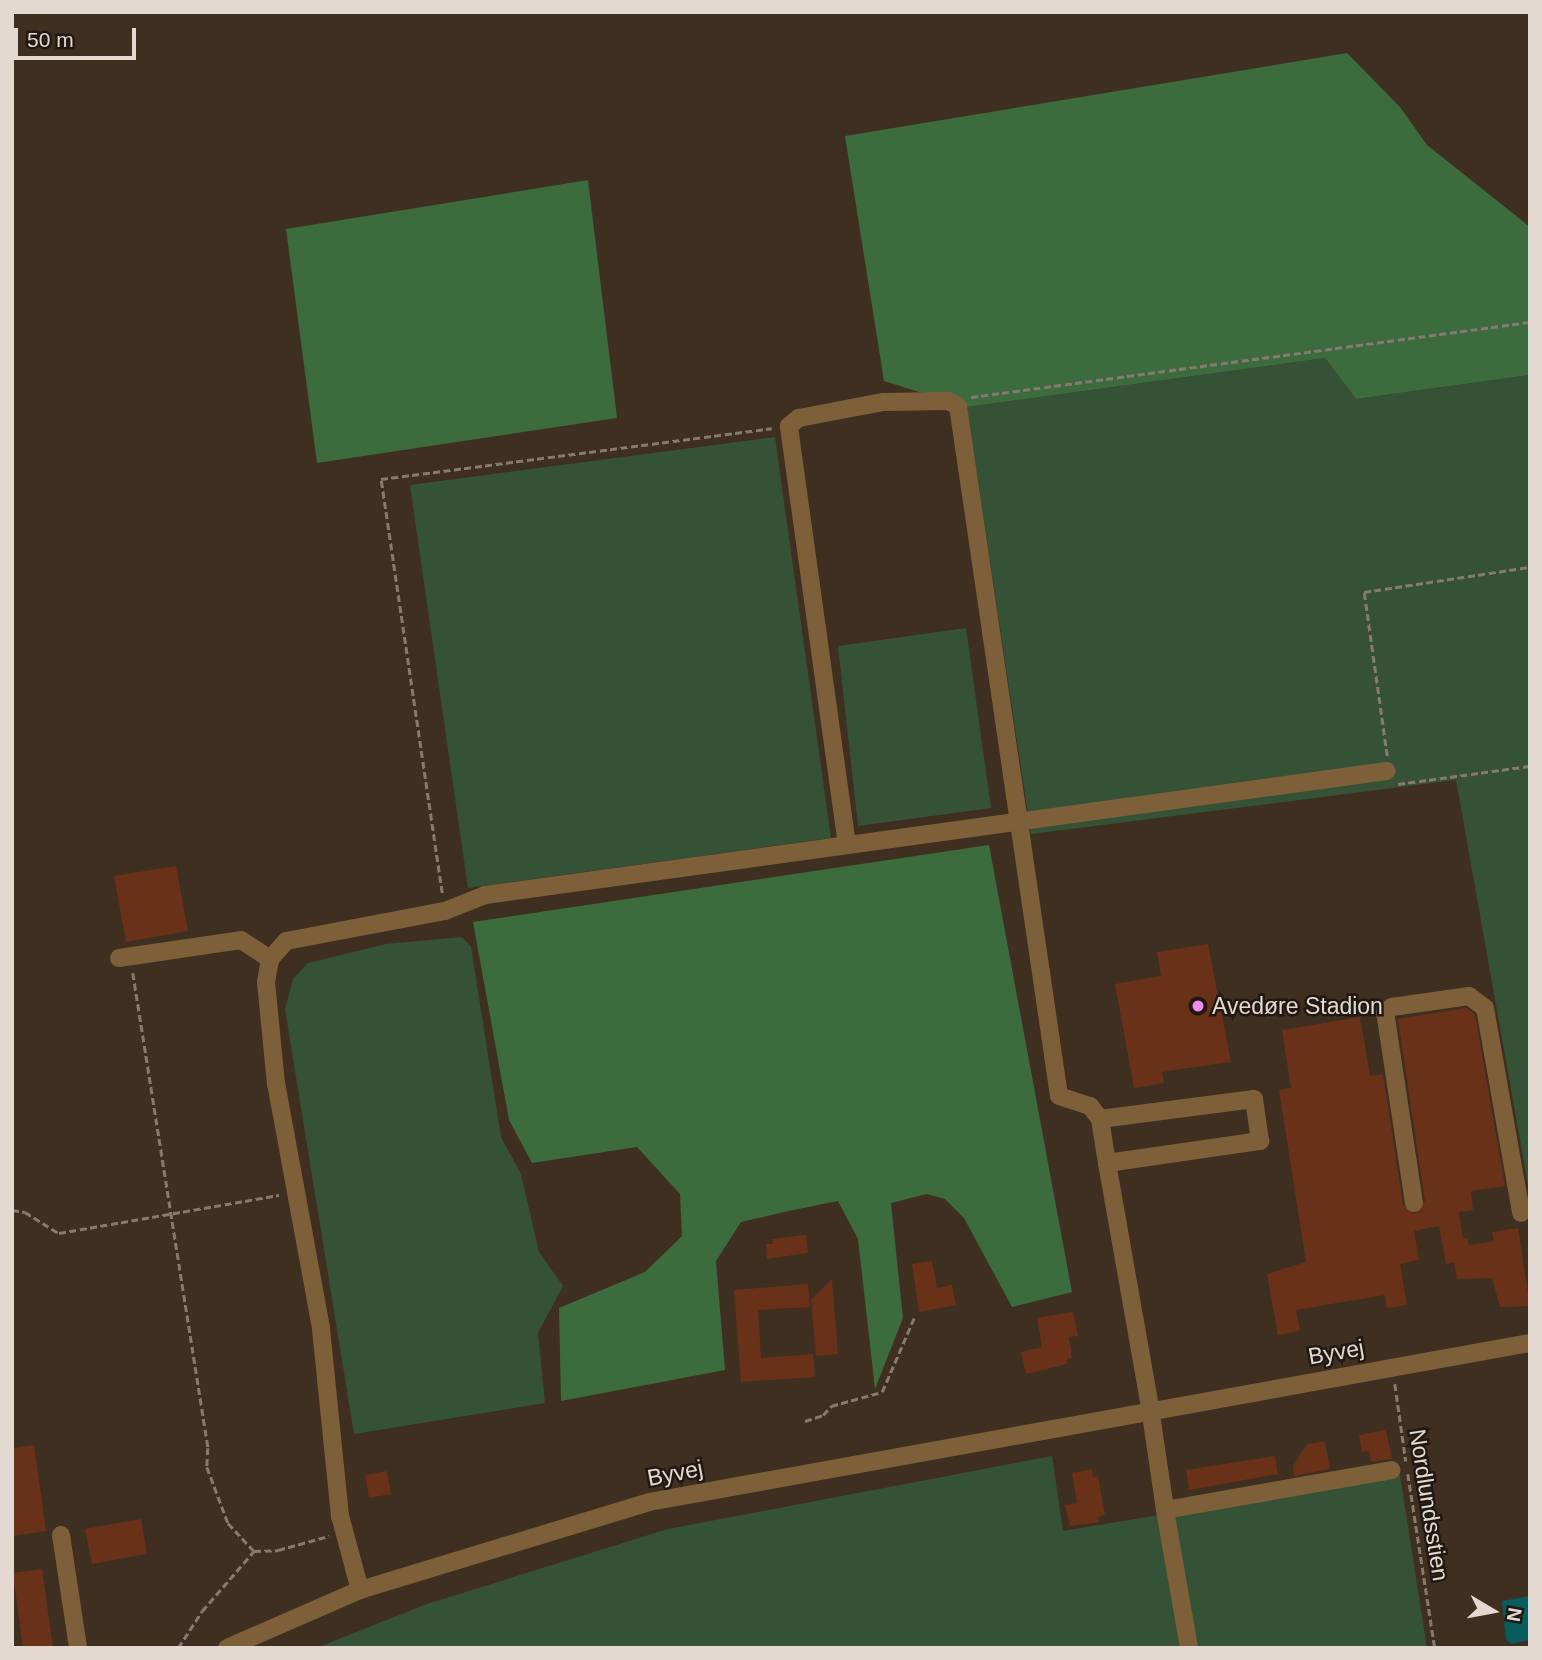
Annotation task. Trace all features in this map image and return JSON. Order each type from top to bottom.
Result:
[{"type":"street","points":[[847,845],[789,426],[799,418],[883,402],[948,401],[958,407],[1059,1096],[1090,1106],[1100,1119],[1189,1648]]},
{"type":"street","points":[[360,1590],[343,1528],[324,1350],[276,1084],[266,982],[270,959],[286,942],[445,911],[485,895],[1387,771]]},
{"type":"street","points":[[125,957],[242,940],[270,959]]},
{"type":"street","points":[[1415,1203],[1385,1012],[1392,1007],[1469,996],[1485,1008],[1521,1213]]},
{"type":"street","points":[[1100,1119],[1254,1099],[1260,1141],[1107,1163]]},
{"type":"street","name":"Byvej","points":[[228,1648],[360,1590],[649,1502],[1150,1408],[1530,1343]]},
{"type":"street","points":[[1165,1510],[1392,1470]]},
{"type":"street","points":[[61,1535],[78,1648]]},
{"type":"path","points":[[948,401],[1530,322]]},
{"type":"path","points":[[445,911],[380,479],[789,426]]},
{"type":"path","points":[[1530,568],[1364,592],[1387,771],[1394,783],[1401,785],[1530,766]]},
{"type":"path","points":[[125,957],[171,1214],[208,1448],[207,1467],[229,1523],[254,1551]]},
{"type":"path","points":[[12,1210],[25,1212],[59,1233],[296,1192]]},
{"type":"path","points":[[805,1421],[823,1415],[831,1406],[882,1392],[914,1318]]},
{"type":"path","name":"Nordlundsstien","points":[[1393,1367],[1435,1648]]},
{"type":"path","points":[[178,1648],[202,1611],[254,1551],[301,1545],[343,1528]]},
{"type":"green space","points":[[1347,53],[1400,107],[1427,145],[1530,227],[1530,375],[1356,399],[1325,358],[967,407],[884,381],[845,136]]},
{"type":"green space","points":[[588,180],[617,418],[317,463],[286,229]]},
{"type":"green space","points":[[1325,358],[1356,399],[1530,375],[1530,1196],[1456,780],[1031,834],[967,407]]},
{"type":"green space","points":[[775,437],[831,838],[468,888],[410,485]]},
{"type":"green space","points":[[966,628],[991,808],[858,826],[838,646]]},
{"type":"green space","points":[[989,845],[1072,1292],[1012,1307],[964,1218],[945,1199],[927,1194],[891,1203],[903,1318],[875,1389],[858,1239],[838,1201],[793,1210],[741,1222],[716,1261],[725,1370],[561,1401],[559,1308],[645,1272],[682,1236],[680,1194],[637,1147],[532,1163],[509,1120],[473,922]]},
{"type":"green space","points":[[462,937],[471,947],[501,1137],[521,1174],[539,1252],[563,1286],[538,1333],[545,1403],[354,1434],[285,1009],[293,979],[308,963],[386,944]]},
{"type":"green space","points":[[1052,1456],[1063,1531],[1400,1475],[1427,1648],[316,1648],[427,1604],[668,1529]]},
{"type":"water","points":[[1530,1596],[1530,1640],[1511,1644],[1506,1639],[1502,1601]]},
{"type":"building","points":[[176,866],[188,931],[126,942],[114,876]]},
{"type":"building","points":[[1208,944],[1231,1062],[1162,1072],[1164,1083],[1134,1088],[1115,984],[1161,976],[1157,952]]},
{"type":"building","points":[[1466,1008],[1475,1014],[1505,1186],[1471,1191],[1473,1210],[1459,1212],[1463,1239],[1467,1238],[1469,1245],[1494,1241],[1492,1232],[1518,1228],[1530,1306],[1500,1307],[1492,1278],[1457,1279],[1454,1262],[1446,1264],[1439,1226],[1414,1231],[1419,1260],[1400,1264],[1407,1305],[1387,1308],[1385,1295],[1296,1310],[1300,1331],[1278,1335],[1267,1274],[1306,1262],[1279,1090],[1291,1088],[1282,1030],[1360,1017],[1370,1076],[1383,1074],[1403,1205],[1415,1214],[1425,1201],[1398,1019]]},
{"type":"building","points":[[806,1235],[808,1253],[767,1259],[766,1244],[773,1244],[772,1239]]},
{"type":"building","points":[[932,1261],[937,1288],[952,1285],[956,1305],[919,1312],[912,1264]]},
{"type":"building","points":[[832,1279],[838,1354],[816,1356],[811,1300]]},
{"type":"building","points":[[808,1284],[810,1307],[758,1310],[761,1358],[813,1354],[815,1377],[741,1382],[734,1290]]},
{"type":"building","points":[[1073,1312],[1078,1336],[1069,1337],[1072,1358],[1067,1359],[1067,1364],[1026,1374],[1021,1352],[1042,1347],[1037,1318]]},
{"type":"building","points":[[1386,1430],[1392,1459],[1371,1462],[1369,1451],[1362,1452],[1359,1435]]},
{"type":"building","points":[[1325,1441],[1330,1469],[1294,1476],[1293,1466],[1307,1444]]},
{"type":"building","points":[[34,1445],[46,1531],[12,1536],[12,1448]]},
{"type":"building","points":[[1275,1456],[1278,1474],[1189,1490],[1186,1470]]},
{"type":"building","points":[[1092,1469],[1093,1477],[1098,1476],[1105,1515],[1098,1517],[1099,1522],[1070,1526],[1065,1505],[1077,1503],[1072,1473]]},
{"type":"building","points":[[387,1471],[391,1494],[369,1498],[365,1475]]},
{"type":"building","points":[[141,1519],[147,1554],[92,1564],[85,1529]]},
{"type":"building","points":[[42,1569],[53,1648],[23,1648],[13,1573]]},
{"type":"place","name":"Avedøre Stadion","points":[[1198,1006]]}]
